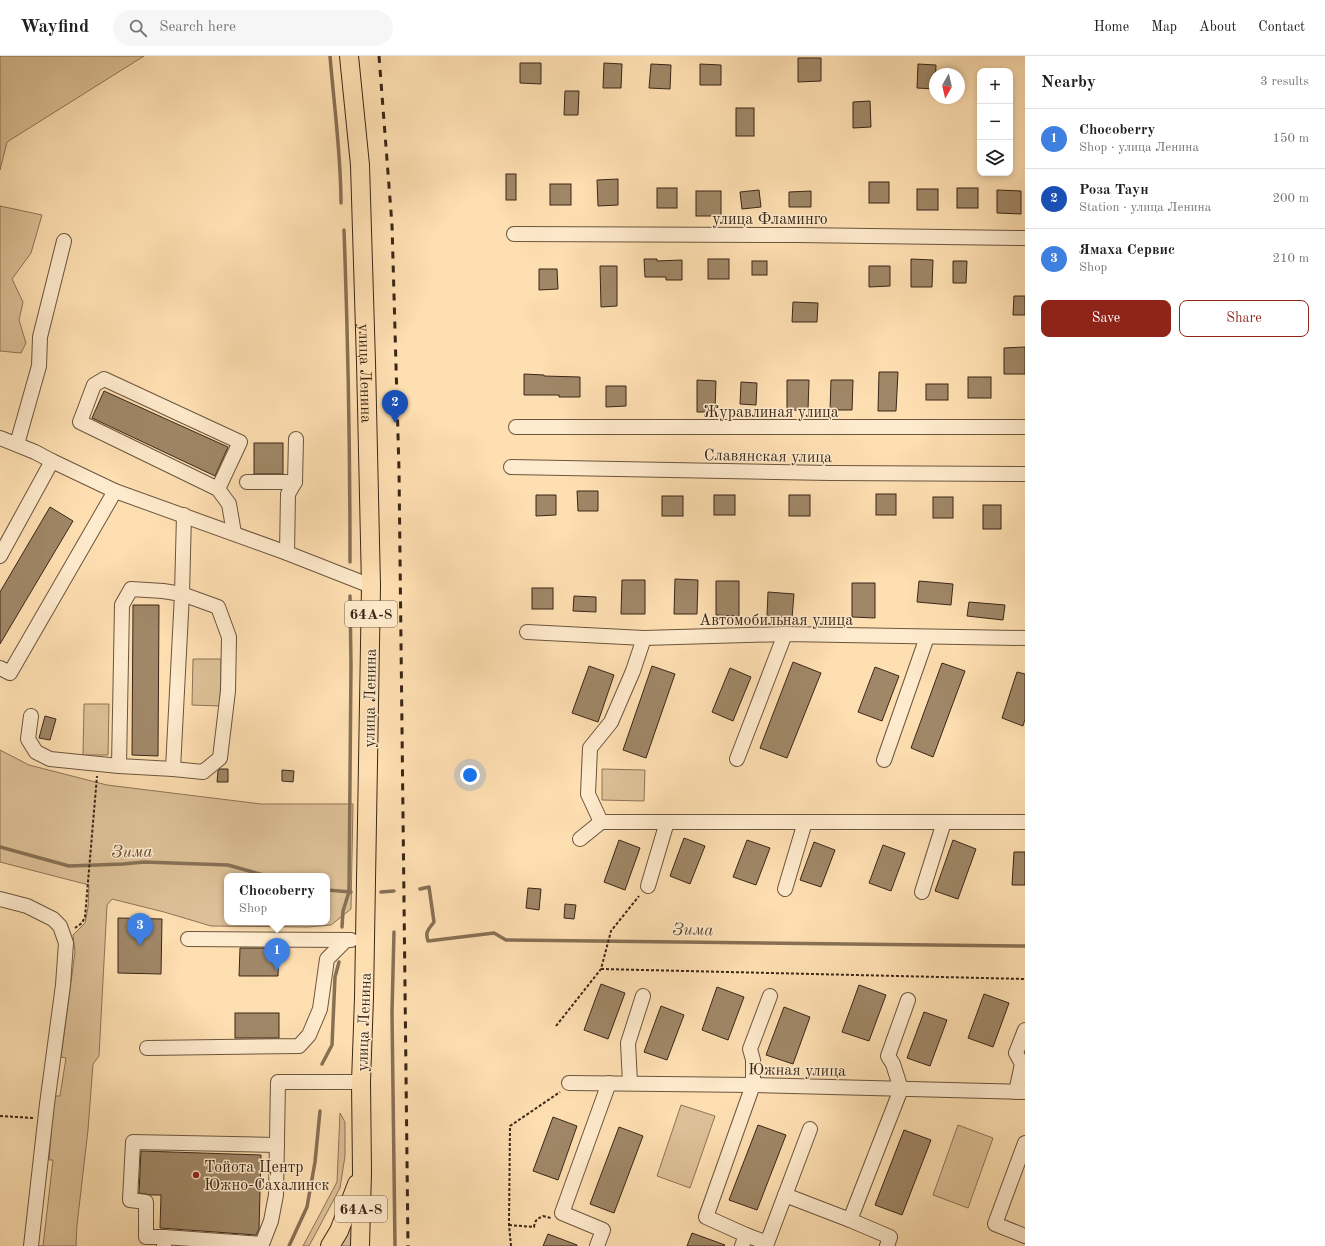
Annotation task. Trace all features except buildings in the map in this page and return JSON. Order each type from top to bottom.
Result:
[{"type":"main road","name":"улица Ленина","points":[[349,56],[360,165],[371,586],[361,1082],[362,1172],[360,1246]]},
{"type":"main road","name":"улица Ленина","points":[[330,1246],[339,1230],[362,1172]]},
{"type":"street","name":"улица Фламинго","points":[[514,234],[797,235],[1025,238]]},
{"type":"street","points":[[17,444],[39,366],[40,337],[64,241]]},
{"type":"street","points":[[218,489],[240,442],[104,379],[94,385],[80,422],[218,489],[229,504],[234,533]]},
{"type":"street","name":"Журавлиная улица","points":[[516,427],[1025,427]]},
{"type":"street","points":[[0,438],[35,452],[52,462],[115,491],[234,533],[371,586]]},
{"type":"street","points":[[287,553],[288,494],[295,482],[296,439]]},
{"type":"street","points":[[0,556],[52,462]]},
{"type":"street","name":"Славянская улица","points":[[511,467],[830,473],[1025,474]]},
{"type":"street","points":[[247,482],[295,482]]},
{"type":"street","points":[[0,668],[10,673],[115,491]]},
{"type":"street","points":[[173,769],[182,594],[184,515]]},
{"type":"street","points":[[31,716],[28,739],[36,752],[50,759],[119,766],[203,772],[220,758],[228,691],[229,637],[218,607],[182,594],[131,589],[122,605],[119,766]]},
{"type":"street","name":"Автомобильная улица","points":[[527,632],[644,638],[785,634],[1025,638]]},
{"type":"street","points":[[737,759],[785,634]]},
{"type":"street","points":[[884,760],[927,636]]},
{"type":"street","points":[[601,822],[588,794],[590,748],[611,722],[633,671],[644,638]]},
{"type":"street","points":[[580,839],[601,822],[1025,822]]},
{"type":"street","points":[[648,886],[667,822]]},
{"type":"street","points":[[785,889],[805,822]]},
{"type":"street","points":[[922,892],[944,822]]},
{"type":"street","points":[[0,899],[27,906],[53,919],[60,926],[66,943],[63,985],[47,1104],[31,1246]]},
{"type":"street","points":[[188,939],[365,940]]},
{"type":"street","points":[[147,1048],[299,1046],[309,1035],[320,1009],[327,959],[346,940]]},
{"type":"street","points":[[630,1083],[628,1043],[643,996]]},
{"type":"street","points":[[770,996],[750,1049],[754,1060],[754,1085],[706,1218],[744,1241],[767,1243],[810,1128]]},
{"type":"street","points":[[850,1220],[901,1089],[893,1064],[888,1056],[908,1000]]},
{"type":"street","points":[[1021,1092],[1022,1064],[1016,1052],[1025,1030]]},
{"type":"street","points":[[276,1145],[133,1142],[130,1200],[146,1202],[146,1237],[164,1242],[262,1244],[271,1221],[276,1195],[278,1082],[361,1082]]},
{"type":"street","name":"Южная улица","points":[[569,1083],[754,1085],[1021,1092]]},
{"type":"street","points":[[597,1246],[602,1230],[562,1213],[609,1083]]},
{"type":"street","points":[[1025,1143],[995,1224],[1025,1236]]},
{"type":"street","points":[[785,1195],[890,1237],[887,1246]]},
{"type":"path","points":[[64,935],[82,923],[85,917],[98,764]]},
{"type":"path","points":[[556,1026],[601,968],[611,931],[648,886]]},
{"type":"path","points":[[601,968],[1025,979]]},
{"type":"path","points":[[511,1246],[509,1225],[510,1126],[559,1094],[569,1083]]},
{"type":"path","points":[[0,1116],[39,1118]]},
{"type":"path","points":[[509,1225],[534,1227],[535,1221],[543,1216],[556,1220]]},
{"type":"shaded area","points":[[0,56],[144,56],[7,142],[0,170]]},
{"type":"shaded area","points":[[0,206],[42,215],[31,253],[12,279],[23,302],[19,320],[26,343],[21,353],[0,351]]},
{"type":"shaded area","points":[[193,659],[221,659],[220,706],[192,705]]},
{"type":"shaded area","points":[[84,704],[109,704],[108,755],[83,755]]},
{"type":"shaded area","points":[[0,750],[29,765],[107,785],[261,804],[353,804],[351,909],[331,925],[308,927],[211,926],[112,899],[107,905],[99,1056],[93,1064],[76,1246],[43,1246],[53,1160],[49,1160],[54,1096],[60,1096],[66,1058],[61,1057],[75,952],[73,935],[85,923],[88,907],[89,885],[0,862]]},
{"type":"shaded area","points":[[602,769],[645,770],[644,801],[602,800]]},
{"type":"shaded area","points":[[681,1105],[715,1116],[690,1188],[657,1176]]},
{"type":"shaded area","points":[[340,1113],[345,1122],[345,1156],[340,1188],[309,1246],[303,1246],[337,1182]]},
{"type":"shaded area","points":[[958,1125],[993,1138],[968,1208],[933,1195]]},
{"type":"shaded area","points":[[352,1222],[353,1246],[338,1246]]},
{"type":"waterway","points":[[330,56],[339,148],[341,203]]},
{"type":"waterway","points":[[344,230],[347,313],[350,562]]},
{"type":"waterway","points":[[342,927],[343,911],[349,892],[351,665],[350,596]]},
{"type":"waterway","name":"Зима","points":[[0,847],[69,866],[144,862],[228,865],[256,873]]},
{"type":"waterway","name":"Зима","points":[[420,889],[429,887],[434,922],[428,931],[428,941],[494,933],[506,940],[1025,946]]},
{"type":"waterway","name":"Зима","points":[[330,890],[351,892]]},
{"type":"waterway","name":"Зима","points":[[381,892],[394,891]]},
{"type":"waterway","points":[[394,932],[392,1012],[395,1246]]},
{"type":"waterway","points":[[322,1064],[332,1045],[335,977],[339,962]]},
{"type":"waterway","points":[[289,1246],[307,1207],[315,1162],[320,1111]]},
{"type":"railway","points":[[379,56],[392,225],[399,470],[408,1246]]},
{"type":"place","name":"Роза Таун","points":[[395,423]]},
{"type":"place","name":"Ямаха Сервис","points":[[140,946]]},
{"type":"place","name":"Chocoberry","points":[[277,971]]},
{"type":"place","name":"Тойота Центр Южно-Сахалинск","points":[[196,1175]]}]
